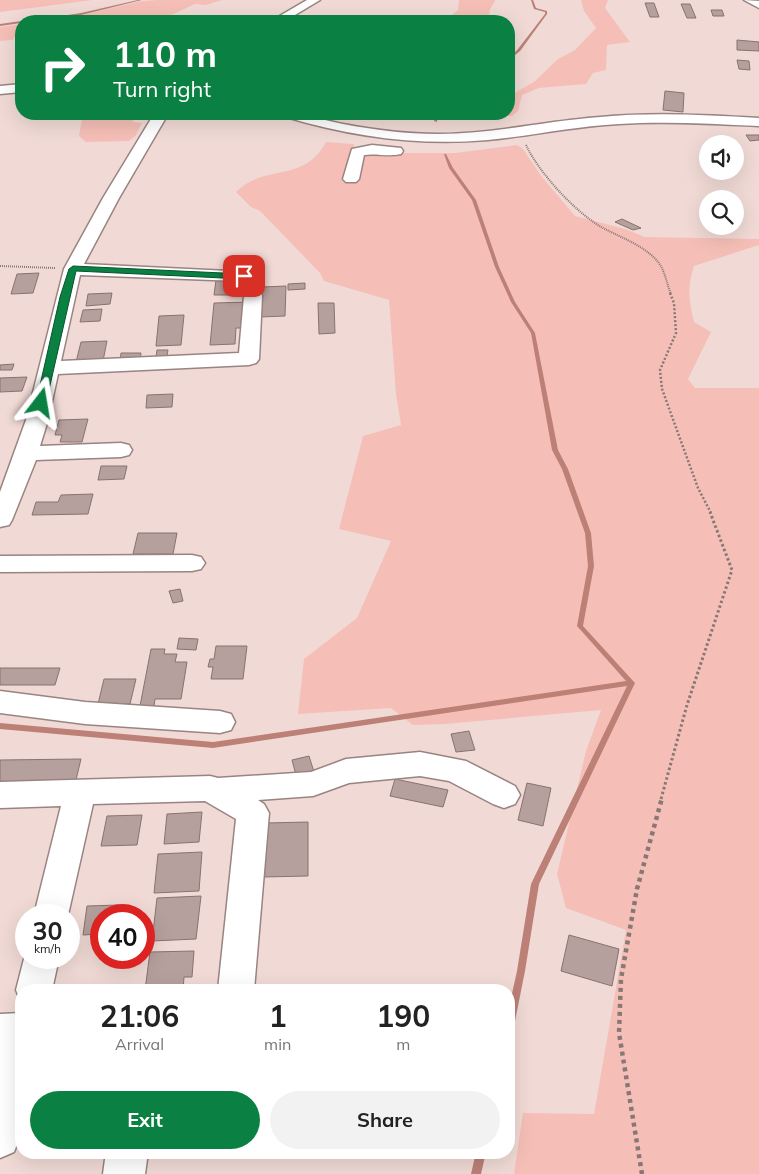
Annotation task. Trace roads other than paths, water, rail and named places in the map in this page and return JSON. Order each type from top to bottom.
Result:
[{"type":"street","points":[[288,15],[315,0]]},
{"type":"street","points":[[750,0],[759,5]]},
{"type":"street","points":[[0,90],[15,89]]},
{"type":"street","points":[[366,120],[384,124],[426,128],[486,125],[576,112],[594,116],[600,120]]},
{"type":"street","points":[[308,120],[350,130],[408,138],[487,136],[600,120],[686,118],[759,122]]},
{"type":"street","points":[[0,520],[15,468],[37,420],[64,297],[73,269],[111,198],[157,120]]},
{"type":"street","points":[[351,179],[357,152],[363,150],[460,150],[527,140]]},
{"type":"street","points":[[49,368],[249,359],[253,296],[250,281],[244,276],[73,269]]},
{"type":"street","points":[[15,468],[122,450]]},
{"type":"street","points":[[0,564],[192,563]]},
{"type":"street","points":[[0,702],[85,713],[220,722]]},
{"type":"street","points":[[215,791],[313,784],[346,770],[420,764],[455,770],[504,795]]},
{"type":"street","points":[[0,795],[210,788],[253,813],[237,984]]},
{"type":"street","points":[[54,904],[80,793]]},
{"type":"street","points":[[35,984],[39,969]]},
{"type":"street","points":[[0,1032],[15,1031]]},
{"type":"street","points":[[0,1138],[15,1069]]},
{"type":"street","points":[[124,1174],[126,1159]]},
{"type":"waterway","points":[[74,15],[141,0]]},
{"type":"waterway","points":[[515,54],[546,14],[546,12],[535,8],[532,0]]},
{"type":"waterway","points":[[0,25],[15,23]]},
{"type":"waterway","points":[[445,155],[451,168],[474,200],[497,267],[513,302],[533,333],[555,450],[565,469],[588,533],[591,566],[580,626],[632,683]]},
{"type":"waterway","points":[[0,726],[213,745],[632,683]]},
{"type":"waterway","points":[[515,998],[535,884],[632,683]]},
{"type":"waterway","points":[[476,1174],[479,1159]]}]
